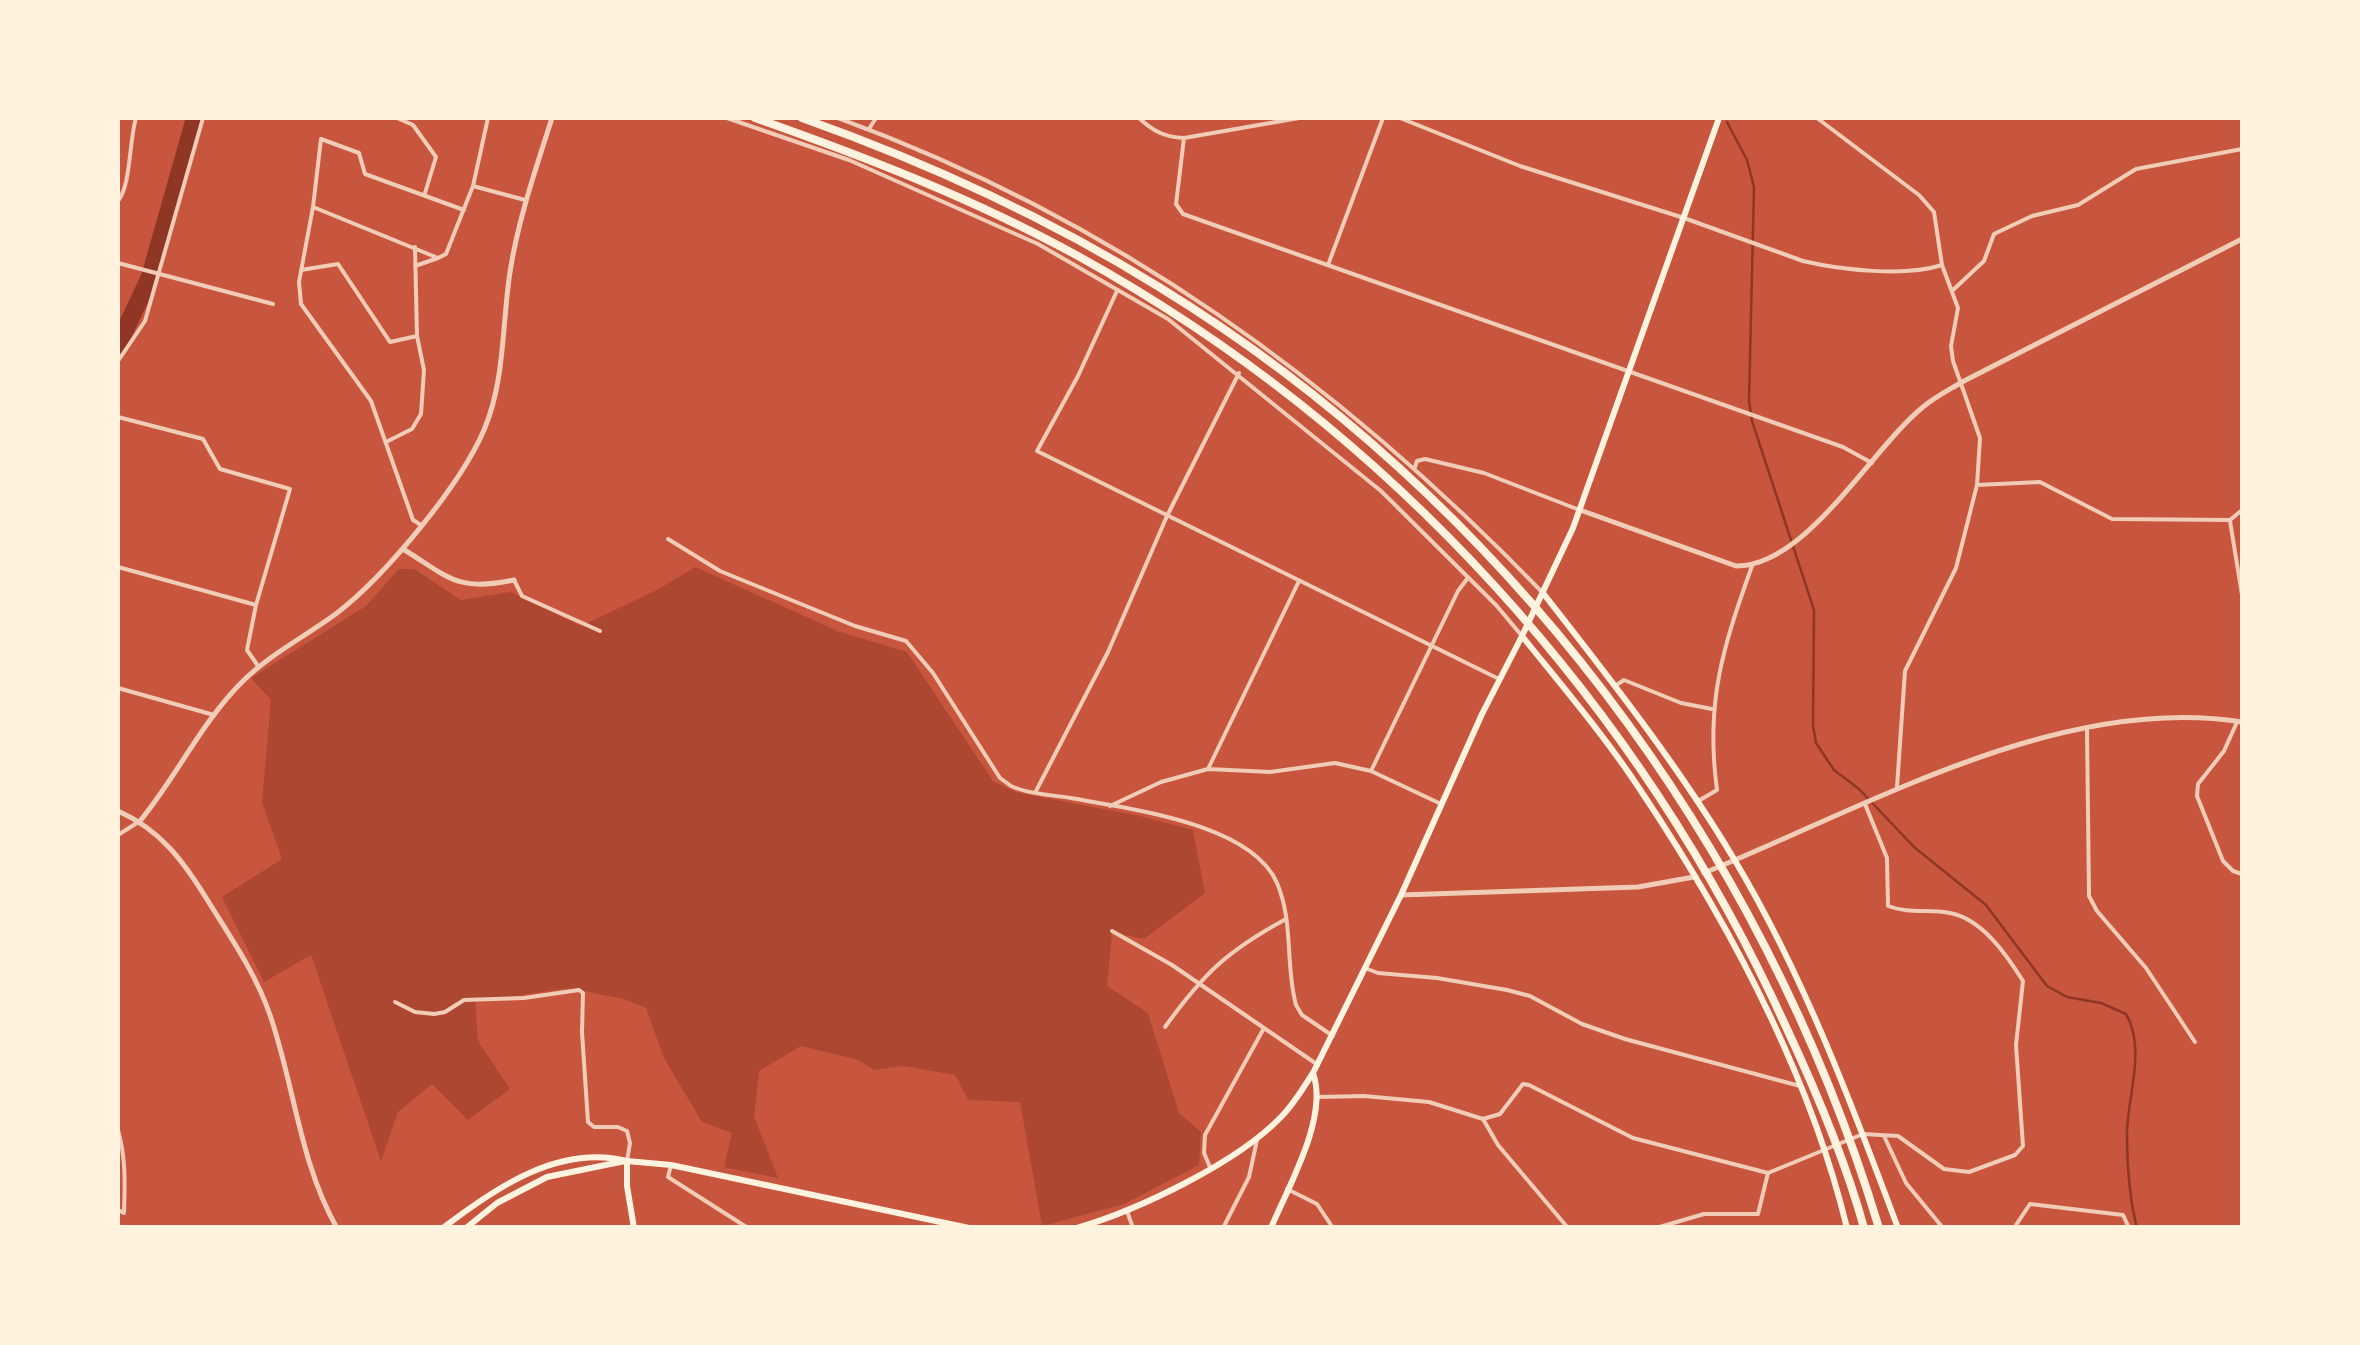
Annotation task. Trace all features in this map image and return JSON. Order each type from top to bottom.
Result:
[{"type":"highway","points":[[754,118],[858,154],[1003,217],[1154,301],[1348,443],[1467,555],[1578,682],[1688,842],[1732,916],[1830,1126],[1864,1228]]},
{"type":"highway","points":[[802,118],[900,155],[1009,204],[1161,288],[1288,376],[1356,431],[1478,544],[1587,670],[1652,758],[1710,849],[1784,985],[1843,1121],[1880,1228]]},
{"type":"main road","points":[[1077,1228],[1127,1211],[1258,1137],[1282,1116],[1315,1069],[1401,895],[1580,510],[1718,118]]},
{"type":"main road","points":[[1544,593],[1698,800],[1735,860],[1813,1014],[1898,1228]]},
{"type":"main road","points":[[1522,636],[1611,748],[1694,877],[1762,1002],[1800,1086],[1824,1148],[1847,1228]]},
{"type":"main road","points":[[1270,1228],[1306,1147],[1316,1097],[1315,1069]]},
{"type":"main road","points":[[443,1228],[498,1189],[538,1169],[606,1156],[670,1165],[968,1228]]},
{"type":"main road","points":[[466,1228],[497,1203],[548,1178],[626,1161]]},
{"type":"main road","points":[[626,1161],[634,1228]]},
{"type":"street","points":[[118,201],[124,190],[136,118]]},
{"type":"street","points":[[118,361],[145,321],[202,118]]},
{"type":"street","points":[[397,118],[413,125],[436,157],[424,195]]},
{"type":"street","points":[[415,266],[446,254],[474,186],[488,118]]},
{"type":"street","points":[[118,835],[140,821],[214,715],[258,666],[353,600],[402,549],[476,448],[497,382],[510,270],[552,118]]},
{"type":"street","points":[[727,118],[850,160],[1038,244],[1168,319],[1382,491],[1522,636]]},
{"type":"street","points":[[838,118],[1012,191],[1180,286],[1272,350],[1415,467],[1544,593]]},
{"type":"street","points":[[869,129],[876,118]]},
{"type":"street","points":[[1139,118],[1152,130],[1184,138],[1299,118]]},
{"type":"street","points":[[1328,266],[1382,118]]},
{"type":"street","points":[[1400,118],[1520,166],[1821,266],[1927,270],[1942,265]]},
{"type":"street","points":[[1817,118],[1929,204],[1937,221],[1942,265],[1958,308],[1951,346],[1980,438],[1977,484],[1956,568],[1905,670],[1898,790]]},
{"type":"street","points":[[1184,138],[1178,210],[1843,447],[1872,462]]},
{"type":"street","points":[[421,524],[413,520],[371,401],[301,304],[301,270],[314,207],[321,139],[359,153],[365,174],[464,210]]},
{"type":"street","points":[[1954,290],[1984,261],[1994,234],[2032,216],[2078,205],[2136,169],[2242,149]]},
{"type":"street","points":[[474,186],[526,201]]},
{"type":"street","points":[[314,207],[438,258]]},
{"type":"street","points":[[1415,467],[1425,459],[1484,474],[1736,566],[1752,566],[1777,556],[1801,538],[1922,408],[1962,382],[2242,239]]},
{"type":"street","points":[[386,442],[412,430],[420,414],[424,370],[417,336],[414,247]]},
{"type":"street","points":[[118,262],[273,304]]},
{"type":"street","points":[[301,270],[338,264],[390,342],[417,336]]},
{"type":"street","points":[[1117,291],[1078,376],[1036,451],[1500,679]]},
{"type":"street","points":[[1036,792],[1108,652],[1168,516],[1239,373]]},
{"type":"street","points":[[118,417],[203,439],[220,468],[290,489],[247,650],[258,666]]},
{"type":"street","points":[[1977,484],[2040,482],[2112,520],[2230,520],[2242,510]]},
{"type":"street","points":[[2230,520],[2242,595]]},
{"type":"street","points":[[668,539],[720,572],[855,626],[906,640],[934,674],[1000,778],[1017,789],[1170,818],[1250,850],[1263,860],[1276,881],[1288,918],[1296,1005],[1302,1015],[1333,1036]]},
{"type":"street","points":[[402,549],[462,584],[480,587],[514,580],[522,596],[600,631]]},
{"type":"street","points":[[1698,800],[1717,790],[1712,709],[1727,637],[1752,566]]},
{"type":"street","points":[[118,567],[256,605]]},
{"type":"street","points":[[1371,771],[1458,591],[1468,578]]},
{"type":"street","points":[[1208,769],[1300,581]]},
{"type":"street","points":[[1615,686],[1624,680],[1681,702],[1712,709]]},
{"type":"street","points":[[118,688],[214,715]]},
{"type":"street","points":[[2242,712],[2224,751],[2198,784],[2196,796],[2223,861],[2242,874]]},
{"type":"street","points":[[1401,895],[1638,887],[1694,877],[2002,747],[2088,729],[2190,716],[2241,721]]},
{"type":"street","points":[[2088,729],[2089,896],[2096,911],[2146,968],[2195,1042]]},
{"type":"street","points":[[1110,806],[1161,782],[1208,769],[1270,772],[1335,763],[1371,771],[1443,804]]},
{"type":"street","points":[[1316,1097],[1364,1096],[1429,1102],[1483,1119],[1500,1114],[1523,1084],[1529,1085],[1633,1138],[1768,1173],[1863,1134],[1898,1136],[1944,1169],[1969,1172],[2015,1154],[2023,1146],[2016,1045],[2023,980],[1974,922],[1950,913],[1901,911],[1888,906],[1887,858],[1865,804]]},
{"type":"street","points":[[118,811],[164,839],[185,866],[260,990],[277,1037],[314,1173],[337,1228]]},
{"type":"street","points":[[1165,1027],[1198,982],[1226,954],[1288,918]]},
{"type":"street","points":[[1112,931],[1265,1027],[1315,1069]]},
{"type":"street","points":[[1365,968],[1530,996],[1582,1024],[1625,1039],[1800,1086]]},
{"type":"street","points":[[395,1002],[416,1012],[434,1014],[464,1000],[524,998],[579,990],[583,993],[588,1122],[594,1128],[618,1126],[626,1131],[630,1143],[626,1161]]},
{"type":"street","points":[[1210,1167],[1204,1153],[1206,1135],[1265,1027]]},
{"type":"street","points":[[1483,1119],[1498,1145],[1568,1228]]},
{"type":"street","points":[[118,1130],[124,1150],[124,1213],[118,1210]]},
{"type":"street","points":[[1883,1133],[1906,1183],[1943,1228]]},
{"type":"street","points":[[1223,1228],[1249,1177],[1258,1137]]},
{"type":"street","points":[[670,1165],[668,1177],[748,1228]]},
{"type":"street","points":[[1656,1228],[1704,1214],[1758,1214],[1768,1173]]},
{"type":"street","points":[[1287,1190],[1317,1204],[1333,1228]]},
{"type":"street","points":[[2014,1228],[2030,1204],[2123,1216],[2128,1228]]},
{"type":"street","points":[[1127,1211],[1133,1228]]},
{"type":"shaded area","points":[[695,567],[840,632],[907,652],[993,781],[1015,792],[1193,830],[1205,893],[1144,939],[1112,932],[1107,986],[1148,1013],[1179,1113],[1201,1132],[1199,1165],[1124,1204],[1042,1226],[1020,1102],[968,1100],[955,1075],[903,1066],[874,1070],[858,1060],[801,1046],[759,1071],[754,1116],[778,1178],[724,1167],[732,1133],[702,1122],[665,1060],[646,1008],[624,999],[568,988],[475,1002],[478,1041],[510,1089],[468,1120],[432,1084],[398,1112],[381,1161],[311,955],[264,982],[222,897],[282,859],[262,802],[271,700],[251,678],[366,606],[399,569],[414,569],[461,600],[511,592],[581,626]]},
{"type":"waterway","points":[[118,345],[150,277],[195,118]]},
{"type":"waterway","points":[[1727,122],[1747,160],[1754,187],[1749,401],[1752,421],[1814,610],[1816,743],[1834,770],[1859,789],[1914,847],[1986,905],[2047,986],[2067,997],[2101,1003],[2126,1014],[2135,1042],[2127,1144],[2137,1228]]}]
